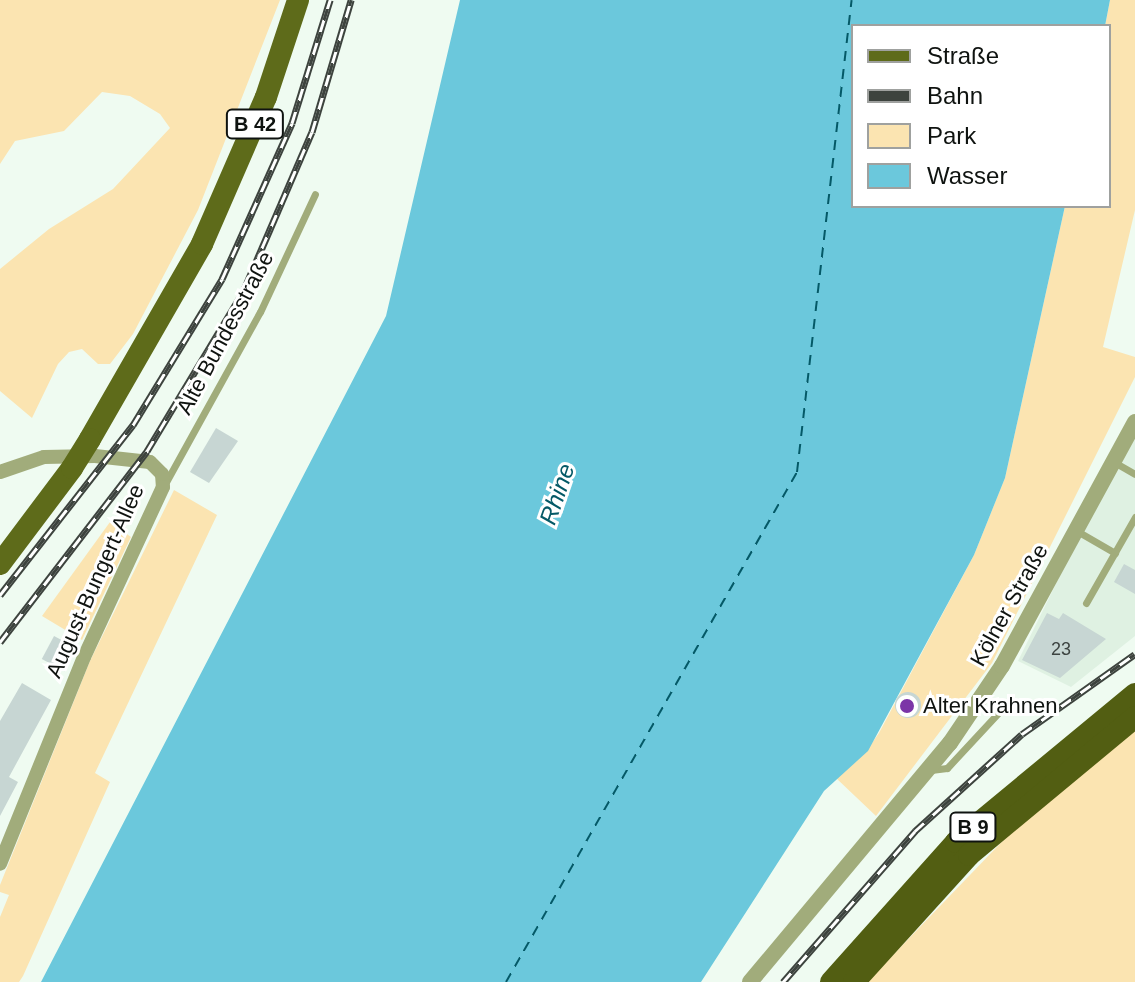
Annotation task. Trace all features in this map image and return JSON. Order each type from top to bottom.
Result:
[{"type":"highway","name":"B 9","points":[[831,982],[956,842],[1135,694]]},
{"type":"highway","name":"B 9","points":[[854,982],[969,855],[1135,717]]},
{"type":"main road","name":"B 42","points":[[0,564],[72,468],[208,232],[266,97],[298,0]]},
{"type":"street","name":"Kölner Straße","points":[[750,982],[818,895],[930,770],[1002,666],[1135,422]]},
{"type":"street","name":"August-Bungert-Allee","points":[[0,472],[44,457],[123,459],[158,466],[163,487],[84,657],[0,864]]},
{"type":"lane","name":"Alte Bundesstraße","points":[[163,487],[260,312],[315,194]]},
{"type":"lane","points":[[1114,462],[1135,474]]},
{"type":"lane","points":[[1086,603],[1135,517]]},
{"type":"lane","points":[[1075,530],[1115,553]]},
{"type":"lane","points":[[930,770],[947,768],[1000,711]]},
{"type":"shaded area","points":[[1135,423],[1135,636],[1071,687],[1018,661]]},
{"type":"green space","points":[[0,0],[280,0],[198,210],[133,334],[110,364],[98,364],[82,349],[69,352],[58,364],[32,418],[0,391],[0,269],[49,229],[113,189],[170,128],[160,114],[130,96],[102,92],[64,131],[15,141],[0,164]]},
{"type":"green space","points":[[1110,0],[1135,0],[1135,210],[1103,347],[1135,357],[1135,377],[992,663],[876,816],[836,778],[865,753],[879,733],[974,555],[1005,478],[1065,208],[1111,208],[1111,24],[1105,24]]},
{"type":"green space","points":[[174,490],[217,515],[95,773],[110,782],[23,976],[19,982],[0,982],[0,917],[9,895],[0,892],[0,885],[90,661]]},
{"type":"green space","points":[[110,522],[131,537],[82,640],[42,616]]},
{"type":"green space","points":[[1135,730],[1135,982],[867,982],[1041,801]]},
{"type":"water","name":"Rhine","points":[[460,0],[1110,0],[1105,24],[851,24],[851,208],[1065,208],[1005,478],[974,555],[868,751],[824,791],[701,982],[41,982],[386,316]]},
{"type":"building","points":[[216,428],[238,441],[209,483],[190,472]]},
{"type":"building","points":[[1124,564],[1135,570],[1135,594],[1114,582]]},
{"type":"building","points":[[1047,613],[1059,619],[1063,613],[1106,639],[1060,678],[1022,660]]},
{"type":"building","points":[[54,636],[77,648],[65,671],[42,659]]},
{"type":"building","points":[[22,683],[51,700],[9,777],[18,782],[0,816],[0,721]]},
{"type":"building","name":"Alter Krahnen","points":[[908,692],[917,696],[921,705],[917,714],[908,718],[899,714],[895,705],[899,696]]},
{"type":"ferry route","points":[[506,982],[797,472],[852,0]]},
{"type":"railway","points":[[0,595],[133,425],[222,279],[292,123],[330,0]]},
{"type":"railway","points":[[0,642],[147,451],[243,292],[312,132],[351,0]]},
{"type":"railway","points":[[783,982],[915,831],[1022,734],[1135,654]]},
{"type":"place","name":"Alter Krahnen","points":[[907,706]]}]
